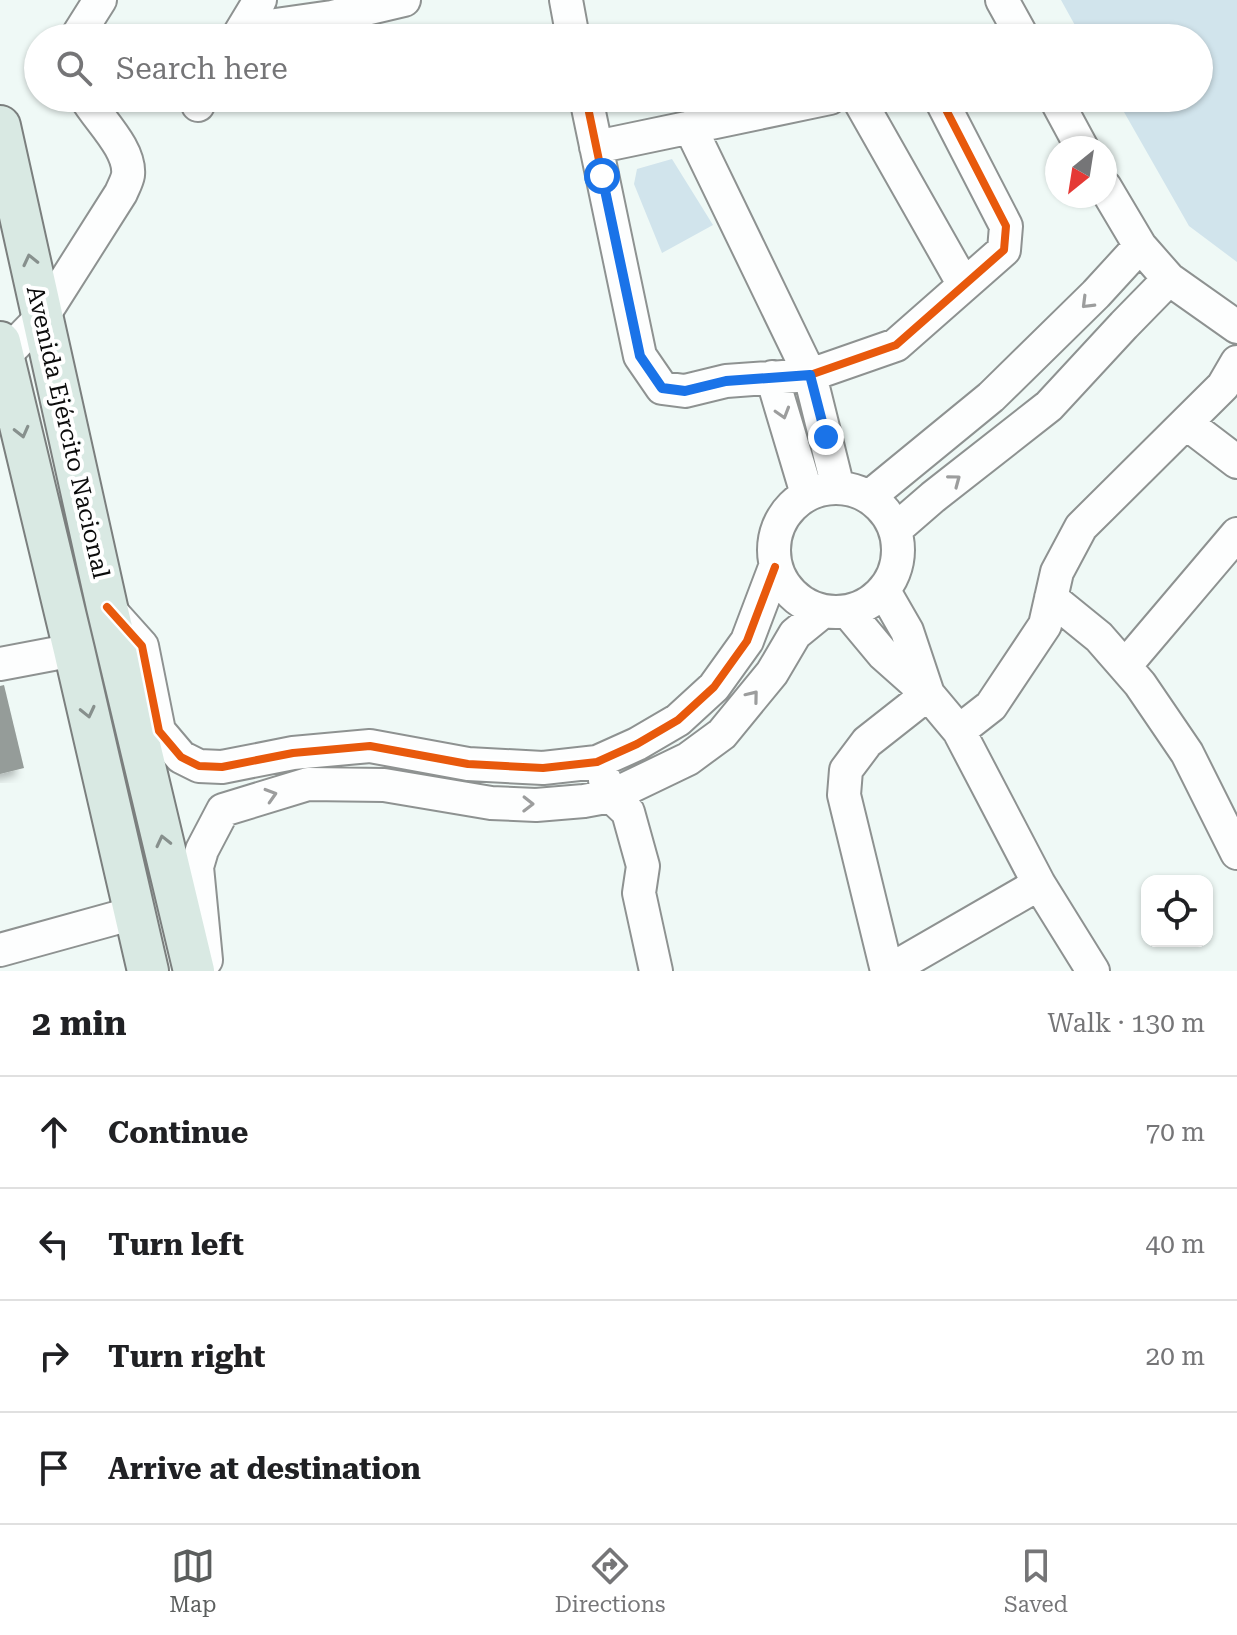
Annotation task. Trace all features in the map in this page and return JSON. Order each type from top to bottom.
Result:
[{"type":"main road","name":"Avenida Ejército Nacional","points":[[0,126],[107,607],[194,971]]},
{"type":"main road","name":"Avenida Ejército Nacional","points":[[1,353],[148,971]]},
{"type":"street","points":[[85,24],[100,0]]},
{"type":"street","points":[[245,24],[260,0]]},
{"type":"street","points":[[294,24],[404,0]]},
{"type":"street","points":[[566,0],[570,24]]},
{"type":"street","points":[[1002,0],[1015,24]]},
{"type":"street","points":[[1,353],[43,316],[121,193],[128,175],[126,161],[118,143],[96,112]]},
{"type":"street","points":[[589,112],[640,356],[662,388],[685,391],[726,381],[810,375],[896,345],[1004,250],[1006,226],[947,112]]},
{"type":"street","points":[[596,147],[762,112]]},
{"type":"street","points":[[866,112],[964,285]]},
{"type":"street","points":[[1063,112],[1076,136]]},
{"type":"street","points":[[690,127],[810,375],[838,488]]},
{"type":"street","points":[[1117,207],[1140,246],[1169,279],[1237,327]]},
{"type":"street","points":[[869,497],[991,397],[1140,246]]},
{"type":"street","points":[[895,530],[1049,406],[1169,279]]},
{"type":"street","points":[[959,731],[991,706],[1045,625],[1057,572],[1081,527],[1223,386],[1237,362]]},
{"type":"street","points":[[772,377],[807,494]]},
{"type":"street","points":[[1186,423],[1237,462]]},
{"type":"street","points":[[206,971],[197,867],[202,850],[223,810],[308,784],[384,785],[491,803],[536,805],[584,801],[611,796],[688,759],[722,734],[772,673],[795,634],[835,612],[868,604],[884,591],[895,572],[899,551],[895,530],[885,512],[869,497],[854,490],[838,488],[807,494],[790,507],[778,525],[773,546],[775,567],[782,582],[792,596],[806,606],[835,612],[928,694],[959,731],[1039,884],[1093,971]]},
{"type":"street","points":[[1125,666],[1237,534]]},
{"type":"street","points":[[107,607],[142,646],[159,731],[181,757],[199,766],[222,767],[293,753],[370,746],[468,764],[543,768],[597,762],[637,744],[678,720],[714,687],[747,641],[775,567]]},
{"type":"street","points":[[884,591],[907,631],[928,694]]},
{"type":"street","points":[[1051,598],[1099,637],[1140,684],[1229,811],[1237,853]]},
{"type":"street","points":[[0,664],[74,650]]},
{"type":"street","points":[[928,694],[867,742],[846,770],[844,795],[887,971],[1039,884]]},
{"type":"street","points":[[597,762],[611,796],[611,816],[628,880],[639,893],[656,971]]},
{"type":"street","points":[[222,767],[220,786],[228,801],[235,806]]},
{"type":"street","points":[[0,950],[134,913]]},
{"type":"shaded area","points":[[1061,0],[1237,0],[1237,262],[1189,226],[1124,112],[1213,112],[1213,24],[1074,24]]},
{"type":"shaded area","points":[[672,159],[713,225],[662,253],[634,184],[637,169]]},
{"type":"building","points":[[4,685],[24,768],[0,774],[0,686]]},
{"type":"cycle path","points":[[589,112],[640,356],[662,388],[685,391],[726,381],[810,375],[896,345],[1004,250],[1006,226],[947,112]]},
{"type":"cycle path","points":[[107,607],[142,646],[159,731],[181,757],[199,766],[222,767],[293,753],[370,746],[468,764],[543,768],[597,762],[637,744],[678,720],[714,687],[747,641],[775,567]]},
{"type":"route","points":[[602,176],[640,356],[662,388],[685,391],[726,381],[810,375],[826,437]]}]
